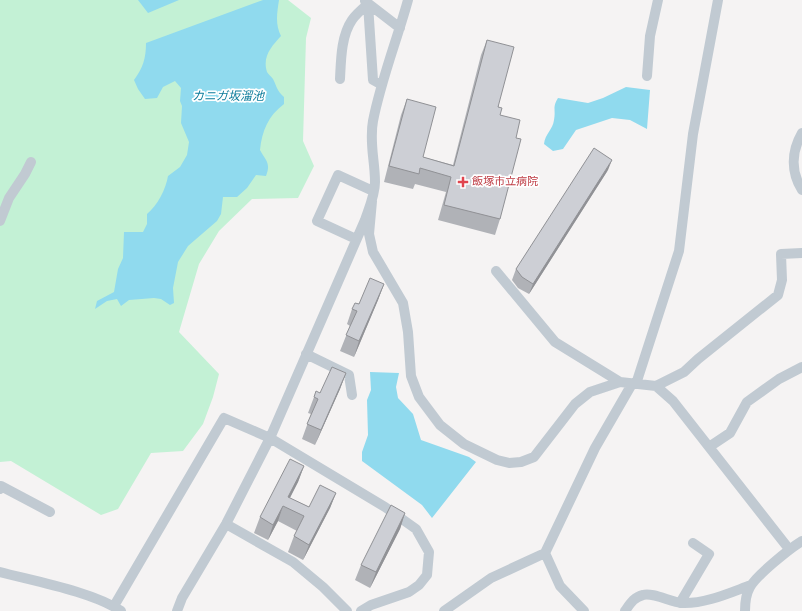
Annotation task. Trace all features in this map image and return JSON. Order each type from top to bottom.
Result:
[{"type":"street","points":[[177,611],[182,598],[226,524],[270,438],[356,239],[372,196],[375,183],[371,140],[373,121],[382,85],[408,0]]},
{"type":"street","points":[[646,76],[650,36],[658,0]]},
{"type":"street","points":[[444,611],[490,578],[546,553],[595,448],[634,384],[680,251],[693,134],[718,0]]},
{"type":"street","points":[[366,2],[400,28]]},
{"type":"street","points":[[340,79],[342,52],[349,25],[366,2]]},
{"type":"street","points":[[366,2],[373,80],[382,85]]},
{"type":"street","points":[[802,133],[796,143],[793,167],[802,190]]},
{"type":"street","points":[[0,221],[9,198],[26,174],[31,162]]},
{"type":"street","points":[[356,239],[317,221],[338,174],[372,196]]},
{"type":"street","points":[[372,196],[369,234],[373,252],[403,303],[408,332],[411,376],[419,397],[440,425],[464,444],[497,460],[509,463],[521,462],[534,458],[575,404],[590,392],[620,382]]},
{"type":"street","points":[[496,271],[555,342],[620,382],[656,386],[684,372],[778,295],[782,280],[780,254],[802,253]]},
{"type":"street","points":[[306,354],[349,375],[352,395]]},
{"type":"street","points":[[709,447],[730,433],[747,402],[779,379],[802,367]]},
{"type":"street","points":[[656,386],[673,401],[789,549]]},
{"type":"street","points":[[0,572],[74,592],[118,609],[224,418],[270,438],[385,507],[416,529],[429,552],[427,575],[419,585],[409,592],[370,604],[361,611]]},
{"type":"street","points":[[0,488],[1,486],[50,512]]},
{"type":"street","points":[[226,524],[293,562],[323,587],[347,611]]},
{"type":"street","points":[[745,611],[746,595],[751,585],[789,549],[802,542]]},
{"type":"street","points":[[680,603],[709,554],[693,543]]},
{"type":"street","points":[[546,553],[560,586],[584,611]]},
{"type":"street","points":[[625,611],[636,597],[644,594],[680,603],[690,603],[712,599],[751,585]]},
{"type":"green space","points":[[0,0],[288,0],[311,18],[306,38],[303,141],[314,166],[298,198],[252,199],[219,231],[199,264],[179,332],[219,374],[213,397],[203,424],[183,451],[151,453],[118,509],[101,515],[11,461],[0,462]]},
{"type":"water","points":[[138,0],[179,0],[148,13]]},
{"type":"water","name":"カニガ坂溜池","points":[[263,0],[279,0],[277,23],[281,36],[267,56],[266,66],[267,72],[273,79],[278,91],[284,97],[284,104],[270,119],[262,136],[260,150],[268,165],[266,176],[256,175],[247,188],[237,197],[223,197],[221,214],[217,221],[188,246],[178,262],[173,288],[174,303],[170,305],[161,299],[154,298],[129,300],[121,306],[117,299],[107,301],[95,309],[97,301],[114,292],[118,269],[123,258],[124,232],[143,232],[147,224],[147,214],[154,207],[160,197],[168,176],[180,167],[187,155],[189,142],[181,123],[181,88],[175,81],[163,87],[157,98],[145,99],[134,80],[143,63],[146,43]]},
{"type":"water","points":[[626,87],[650,90],[647,129],[630,120],[612,118],[576,130],[563,149],[553,151],[544,144],[553,123],[556,101],[558,98],[588,103],[603,98]]},
{"type":"water","points":[[370,372],[399,373],[396,387],[398,398],[413,414],[421,440],[469,457],[476,462],[432,518],[422,505],[362,461],[362,452],[368,435],[367,400],[371,390]]},
{"type":"building","points":[[487,40],[514,47],[498,107],[502,108],[500,115],[520,120],[516,138],[521,139],[500,219],[444,205],[451,177],[420,168],[419,174],[389,166],[407,99],[436,107],[423,157],[454,166]]},
{"type":"building","points":[[594,148],[612,160],[533,284],[522,277],[516,269]]},
{"type":"building","points":[[370,278],[384,284],[359,341],[346,335],[357,311],[352,309],[355,303],[359,304]]},
{"type":"building","points":[[332,367],[346,373],[321,430],[307,424],[318,399],[314,397],[316,391],[320,393]]},
{"type":"building","points":[[290,459],[304,466],[288,497],[309,507],[320,485],[336,493],[309,545],[294,536],[304,516],[283,506],[273,525],[260,517]]},
{"type":"building","points":[[391,505],[405,513],[376,572],[361,565]]},
{"type":"place","name":"飯塚市立病院","points":[[463,182]]}]
